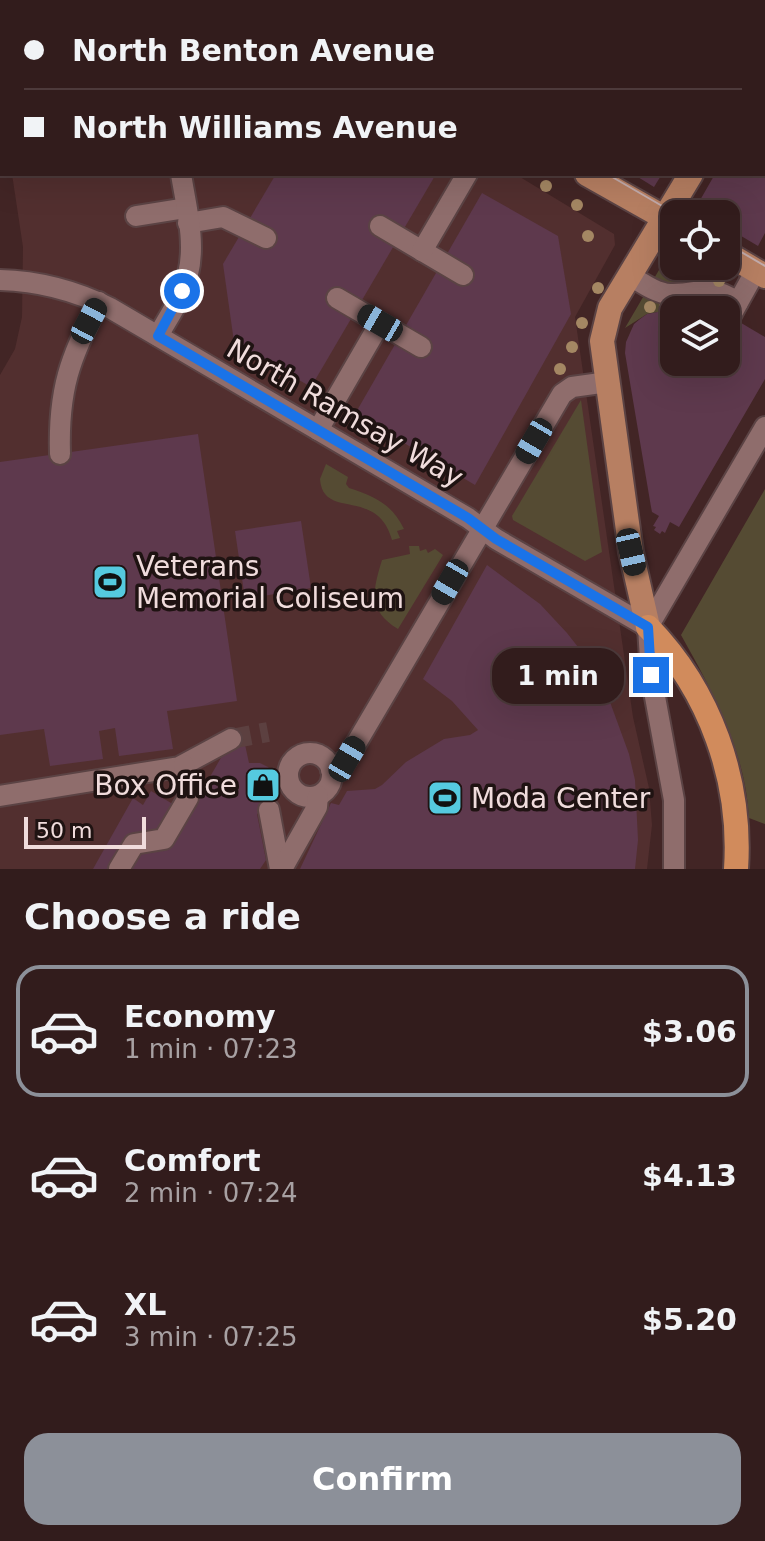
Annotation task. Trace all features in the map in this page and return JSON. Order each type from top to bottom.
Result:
[{"type":"highway","points":[[648,627],[683,667],[723,751],[736,819],[736,869]]},
{"type":"main road","points":[[591,176],[660,215]]},
{"type":"main road","points":[[679,200],[690,176]]},
{"type":"main road","points":[[648,627],[631,552],[602,341],[610,308],[660,232]]},
{"type":"main road","points":[[740,261],[760,273]]},
{"type":"street","points":[[158,336],[178,301],[189,272],[187,216],[181,176]]},
{"type":"street","points":[[422,251],[466,176]]},
{"type":"street","points":[[136,216],[223,217],[266,238]]},
{"type":"street","points":[[380,226],[463,275]]},
{"type":"street","points":[[629,275],[652,289],[669,294],[708,290],[724,294],[734,310],[760,273]]},
{"type":"street","name":"North Ramsay Way","points":[[0,280],[52,285],[99,302],[648,627]]},
{"type":"street","points":[[337,298],[421,347]]},
{"type":"street","points":[[60,454],[59,423],[69,363],[99,302]]},
{"type":"street","points":[[318,430],[380,323]]},
{"type":"street","points":[[331,770],[347,759],[562,394],[572,387],[608,382]]},
{"type":"street","points":[[674,869],[674,800],[651,675],[648,627],[765,427]]},
{"type":"street","points":[[0,796],[184,765],[198,754],[231,739]]},
{"type":"street","points":[[308,753],[321,756],[331,770],[331,783],[318,796],[296,793],[288,780],[289,766],[308,753]]},
{"type":"street","points":[[119,869],[134,844],[164,839],[188,798],[184,765]]},
{"type":"street","points":[[281,869],[317,807],[318,796]]},
{"type":"street","points":[[269,810],[281,869]]},
{"type":"shaded area","points":[[12,176],[520,176],[614,234],[615,245],[575,317],[633,717],[649,788],[652,825],[647,869],[0,869],[0,375],[15,349],[22,317],[23,247]]},
{"type":"shaded area","points":[[660,268],[660,280],[719,280],[736,290],[673,286],[652,282]]},
{"type":"shaded area","points":[[646,292],[674,296],[660,296],[660,312],[647,314],[625,328]]},
{"type":"shaded area","points":[[581,400],[602,552],[585,561],[513,520],[512,516]]},
{"type":"shaded area","points":[[326,464],[348,477],[346,484],[349,488],[374,498],[394,513],[404,529],[397,531],[400,538],[392,540],[385,524],[375,514],[330,499],[323,491],[320,479]]},
{"type":"shaded area","points":[[765,489],[765,824],[749,818],[741,769],[726,723],[681,635]]},
{"type":"shaded area","points":[[409,546],[419,546],[420,551],[426,549],[428,553],[435,549],[443,555],[398,629],[388,622],[377,607],[376,581],[382,560],[410,554]]},
{"type":"building","points":[[275,176],[435,176],[311,387],[234,342],[223,264]]},
{"type":"building","points":[[636,176],[661,176],[654,187]]},
{"type":"building","points":[[714,176],[765,176],[765,233],[758,246],[740,235],[740,200],[700,200]]},
{"type":"building","points":[[482,193],[558,236],[571,314],[475,485],[355,414]]},
{"type":"building","points":[[660,312],[660,376],[740,376],[740,322],[765,337],[765,379],[679,527],[670,522],[665,533],[662,531],[660,534],[653,526],[659,516],[652,512],[625,353],[634,324],[647,314]]},
{"type":"building","name":"Veterans Memorial Coliseum","points":[[198,434],[237,701],[167,711],[173,749],[119,756],[115,728],[99,731],[103,759],[50,766],[44,729],[0,735],[0,462]]},
{"type":"building","points":[[301,521],[311,588],[245,599],[235,531]]},
{"type":"building","points":[[487,565],[540,604],[567,633],[589,661],[610,702],[635,780],[638,840],[635,869],[300,869],[331,803],[339,805],[347,791],[375,789],[406,762],[444,739],[470,735],[478,730],[452,701],[423,679]]},
{"type":"building","points":[[234,735],[244,740],[249,763],[268,767],[279,787],[274,804],[257,814],[266,860],[260,869],[93,869],[133,798],[143,805],[151,791],[176,806],[195,803]]},
{"type":"tunnel","points":[[231,739],[268,732]]},
{"type":"tram line","points":[[610,176],[660,205]]},
{"type":"tram line","points":[[740,251],[765,266]]},
{"type":"place","name":"Veterans Memorial Coliseum","points":[[110,582]]},
{"type":"place","name":"Box Office","points":[[263,785]]},
{"type":"place","name":"Moda Center","points":[[445,798]]},
{"type":"route","points":[[182,291],[158,336],[648,627],[651,675]]}]
